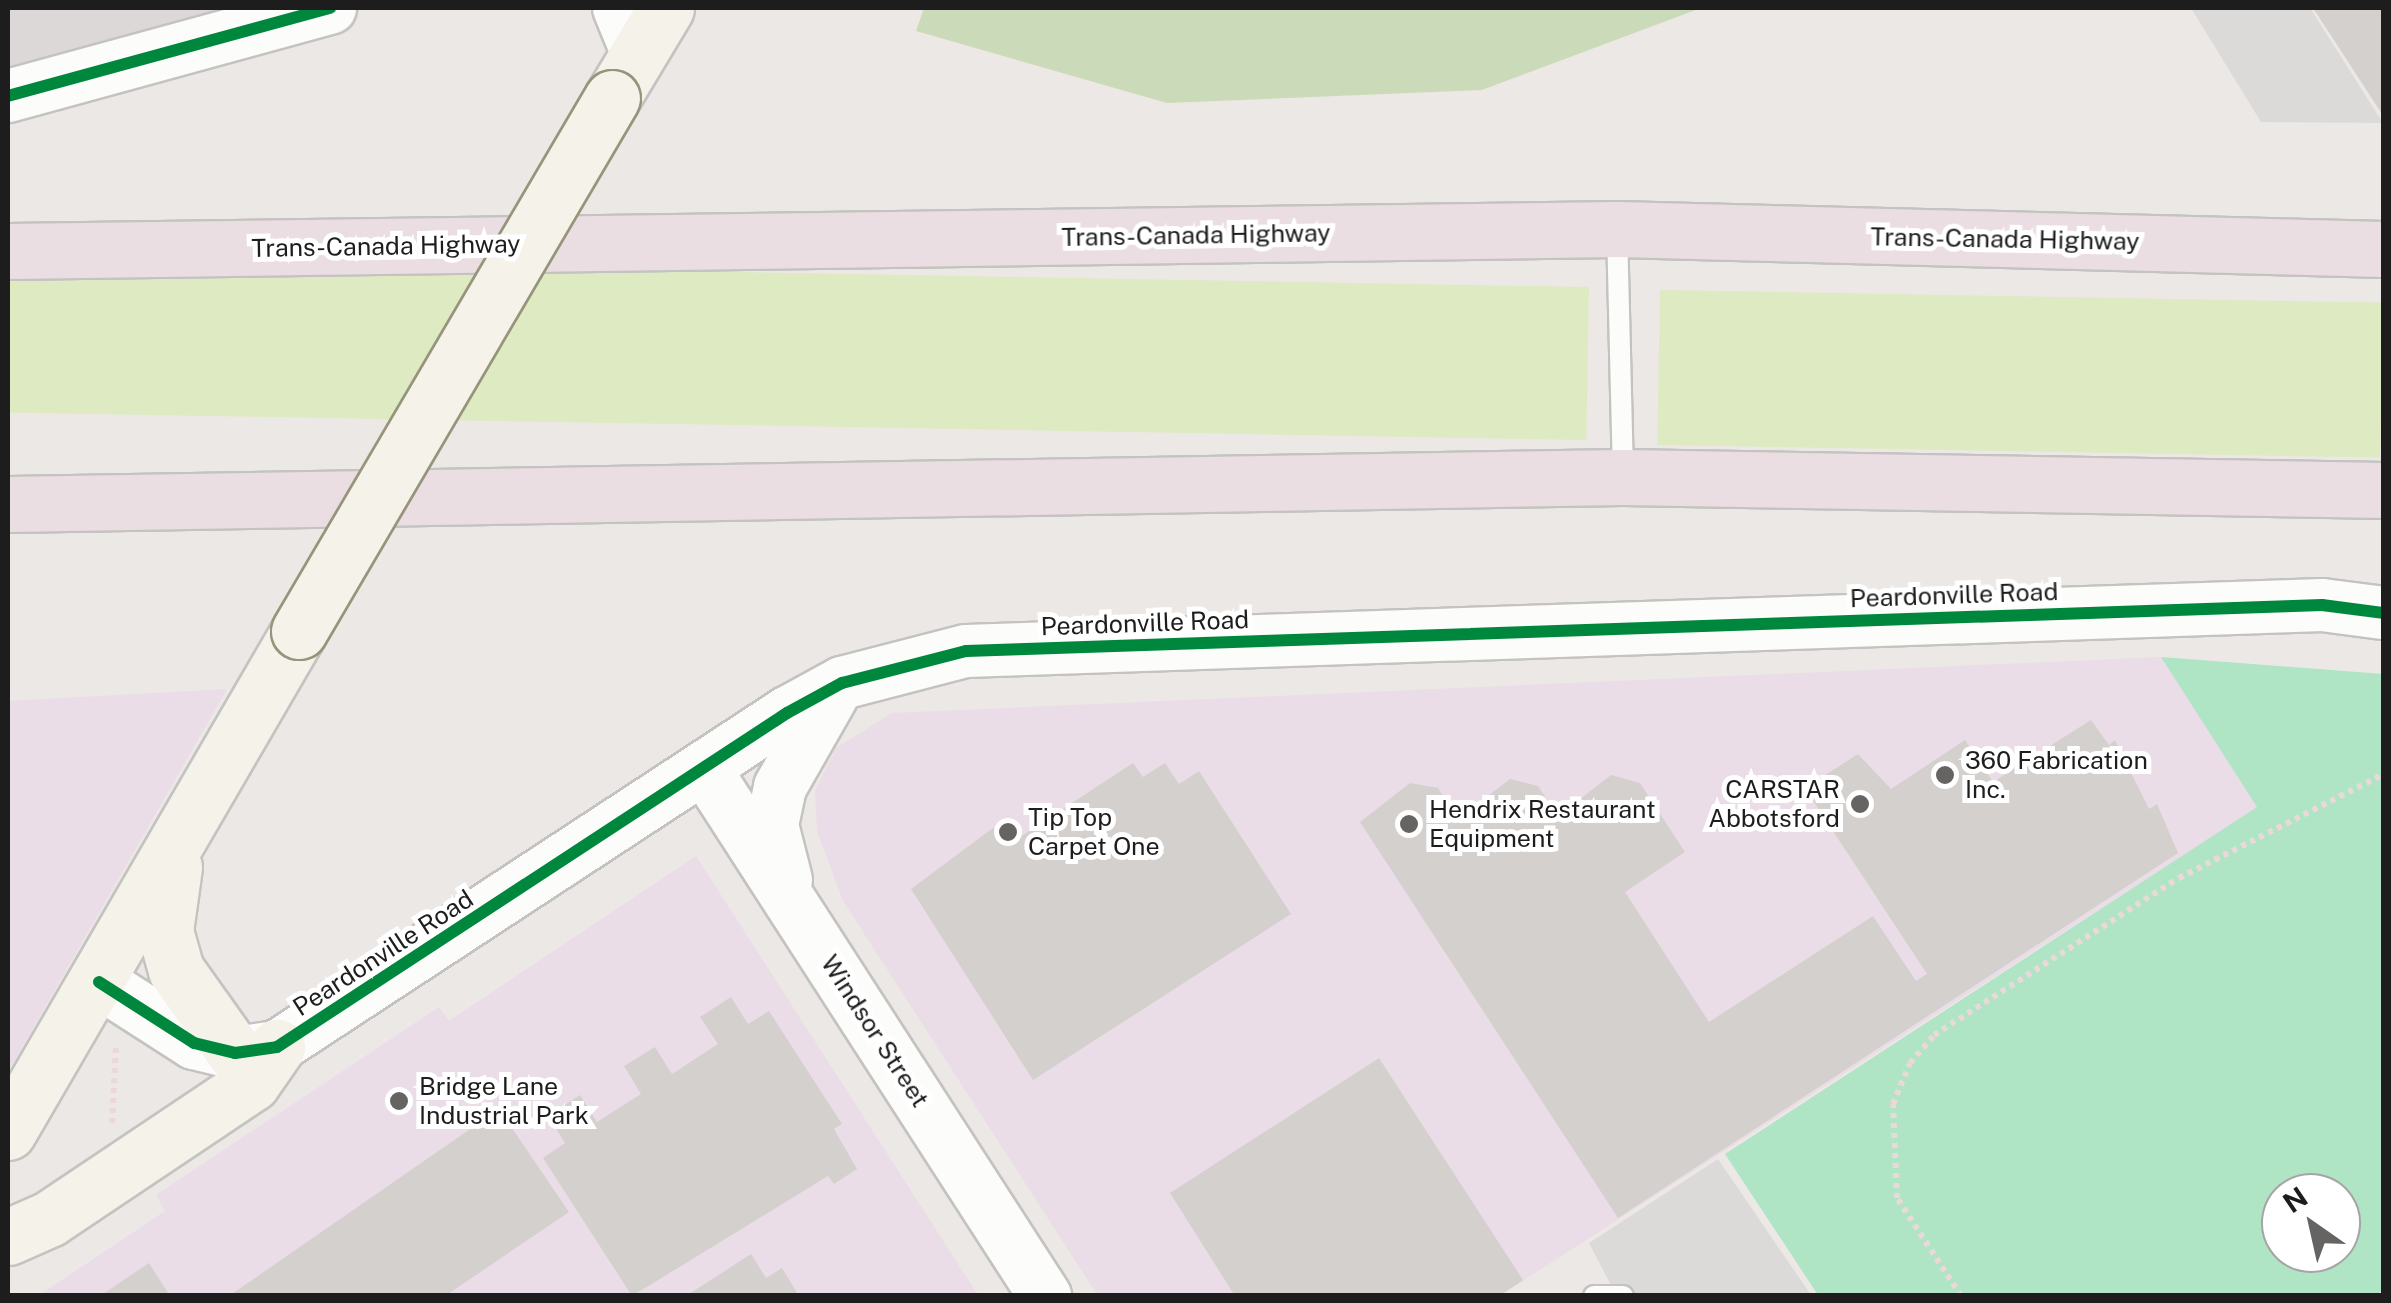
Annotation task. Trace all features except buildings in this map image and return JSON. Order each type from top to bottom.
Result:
[{"type":"highway","name":"Trans-Canada Highway","points":[[8,251],[1617,229],[2384,249]]},
{"type":"highway","points":[[8,504],[1623,478],[2384,490]]},
{"type":"main road","points":[[8,1132],[117,996],[183,834],[634,41]]},
{"type":"main road","points":[[8,1237],[131,1167],[252,1083],[256,1050],[190,1000],[166,932],[183,834]]},
{"type":"street","points":[[8,96],[330,8]]},
{"type":"street","name":"Peardonville Road","points":[[256,1050],[842,683],[966,651],[2322,605],[2384,613]]},
{"type":"street","points":[[792,901],[772,825],[780,786],[794,748],[842,683]]},
{"type":"street","name":"Windsor Street","points":[[704,768],[1045,1296]]},
{"type":"street","points":[[117,996],[194,1043],[256,1050]]},
{"type":"lane","points":[[1617,229],[1623,478]]},
{"type":"lane","points":[[1594,1296],[1623,1296]]},
{"type":"path","points":[[1961,1296],[1897,1198],[1893,1104],[1910,1063],[1934,1035],[2179,878],[2384,774]]},
{"type":"path","points":[[117,996],[110,1112],[131,1167]]},
{"type":"shaded area","points":[[8,8],[282,8],[8,85]]},
{"type":"shaded area","points":[[2191,8],[2310,8],[2383,123],[2261,122]]},
{"type":"shaded area","points":[[2161,657],[2258,807],[1501,1295],[1098,1296],[843,901],[817,831],[815,790],[836,748],[892,713]]},
{"type":"shaded area","points":[[227,689],[8,1072],[8,701]]},
{"type":"shaded area","points":[[696,856],[978,1295],[38,1296],[165,1211],[156,1195],[439,1007],[449,1021]]},
{"type":"shaded area","points":[[1718,1159],[1811,1295],[1616,1295],[1589,1243]]},
{"type":"green space","points":[[924,8],[1701,8],[1482,90],[1167,103],[916,31]]},
{"type":"green space","points":[[8,259],[1589,287],[1586,440],[8,412]]},
{"type":"green space","points":[[1660,290],[2383,303],[2380,458],[1657,445]]},
{"type":"green space","points":[[2161,657],[2383,674],[2383,1295],[1818,1295],[1725,1154],[2257,807]]},
{"type":"cycle path","points":[[8,96],[330,8]]},
{"type":"cycle path","points":[[99,982],[194,1043],[235,1053],[277,1047],[787,713],[842,683],[966,651],[2322,605],[2384,613]]},
{"type":"place","name":"360 Fabrication Inc.","points":[[1945,775]]},
{"type":"place","name":"CARSTAR Abbotsford","points":[[1860,804]]},
{"type":"place","name":"Hendrix Restaurant Equipment","points":[[1409,824]]},
{"type":"place","name":"Tip Top Carpet One","points":[[1008,832]]},
{"type":"place","name":"Bridge Lane Industrial Park","points":[[399,1101]]}]
